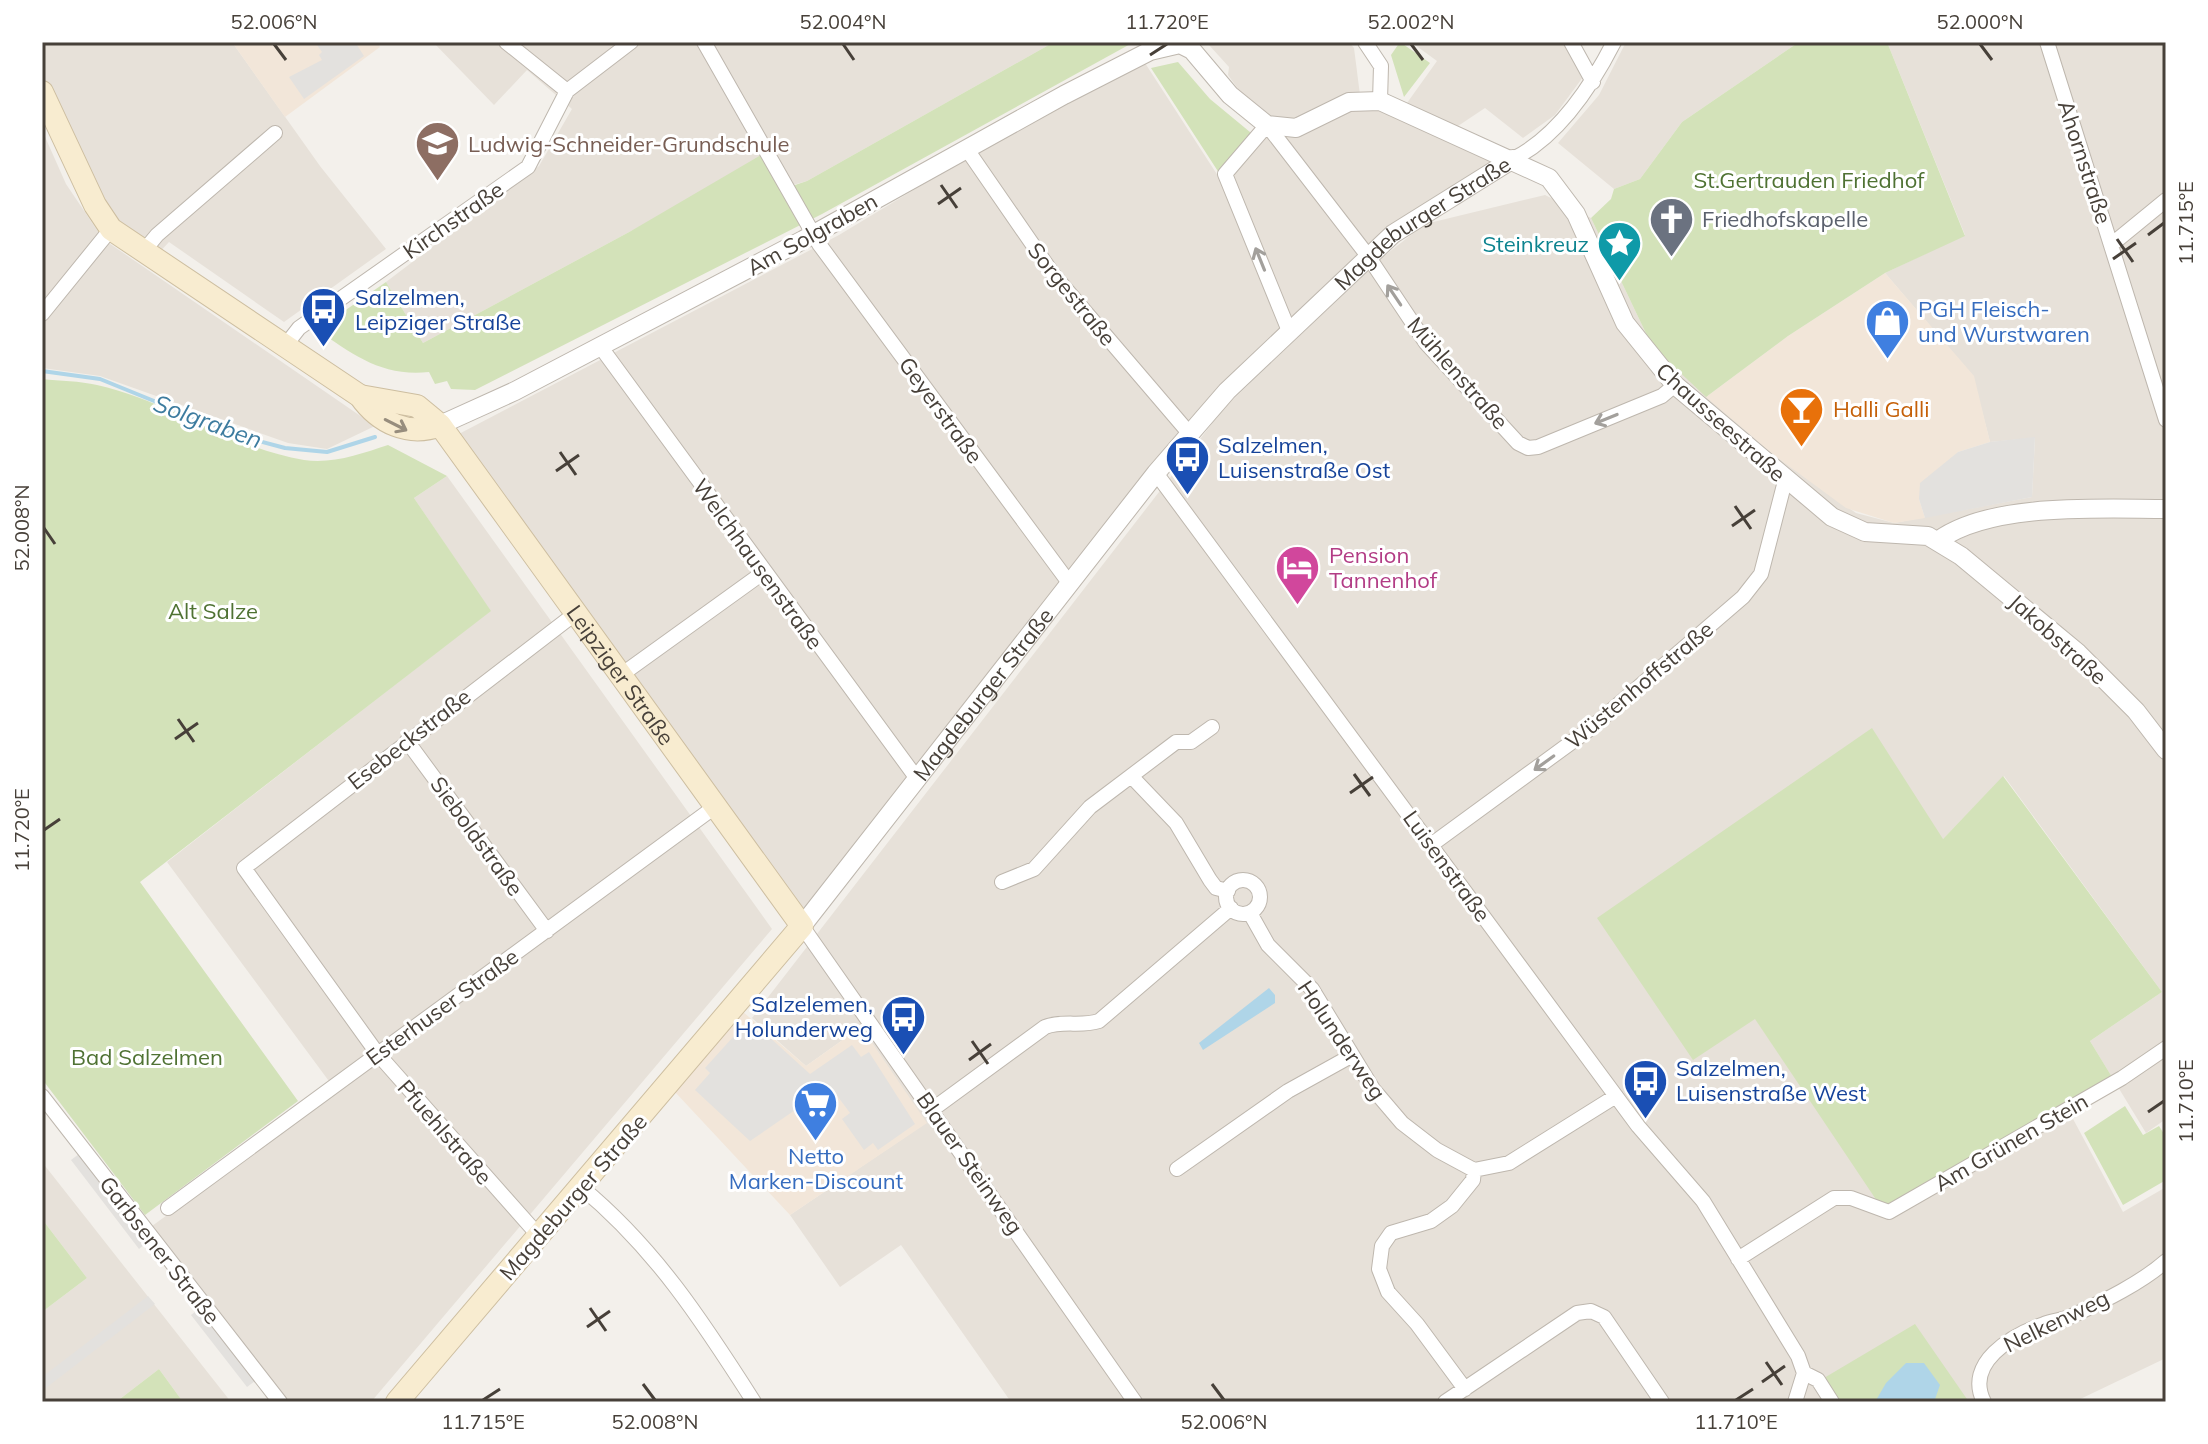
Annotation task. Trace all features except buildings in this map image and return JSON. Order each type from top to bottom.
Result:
[{"type":"main road","name":"Leipziger Straße","points":[[42,92],[95,205],[111,229],[360,396],[417,406],[440,425],[802,926]]},
{"type":"main road","name":"Magdeburger Straße","points":[[397,1402],[802,926]]},
{"type":"street","points":[[506,42],[567,91]]},
{"type":"street","name":"Kirchstraße","points":[[285,346],[299,328],[528,167],[567,91],[631,42]]},
{"type":"street","name":"Geyerstraße","points":[[704,42],[814,234],[1070,584]]},
{"type":"street","points":[[1181,43],[1192,50],[1230,95],[1267,125],[1296,128],[1349,102],[1380,101],[1381,66],[1365,42]]},
{"type":"street","points":[[1571,42],[1593,82]]},
{"type":"street","name":"Magdeburger Straße","points":[[802,926],[1189,433],[1289,331],[1408,222],[1533,149],[1593,82],[1614,42]]},
{"type":"street","name":"Ahornstraße","points":[[2047,42],[2166,420]]},
{"type":"street","name":"Am Solgraben","points":[[440,425],[600,346],[814,234],[966,148],[1139,57],[1181,43]]},
{"type":"street","name":"Chausseestraße","points":[[1380,101],[1549,178],[1564,194],[1625,323],[1675,385],[1785,481],[1848,526],[1878,534],[1939,540],[1952,530],[2027,513],[2166,509]]},
{"type":"street","points":[[1267,125],[1225,174],[1289,331]]},
{"type":"street","name":"Mühlenstraße","points":[[1267,125],[1368,256],[1426,343],[1518,443],[1528,448],[1538,447],[1662,396],[1675,385]]},
{"type":"street","points":[[143,252],[157,235],[275,133]]},
{"type":"street","name":"Sorgestraße","points":[[966,148],[1053,274],[1189,433]]},
{"type":"street","points":[[2111,245],[2166,200]]},
{"type":"street","points":[[42,314],[111,229]]},
{"type":"street","name":"Welchhausenstraße","points":[[600,346],[918,780]]},
{"type":"street","name":"Luisenstraße","points":[[1156,473],[1616,1096],[1703,1201],[1798,1356],[1804,1373],[1818,1380],[1832,1402]]},
{"type":"street","name":"Wüstenhoffstraße","points":[[1431,845],[1606,715],[1721,617],[1761,574],[1771,545],[1780,490],[1785,481]]},
{"type":"street","name":"Jakobstraße","points":[[1939,540],[2014,597],[2078,653],[2136,711],[2166,750]]},
{"type":"street","points":[[621,675],[764,572]]},
{"type":"street","name":"Esebeckstraße","points":[[244,868],[576,613]]},
{"type":"street","points":[[1002,882],[1034,869],[1090,807],[1176,742],[1191,742],[1212,727]]},
{"type":"street","name":"Sieboldstraße","points":[[407,741],[547,931]]},
{"type":"street","points":[[1132,777],[1176,823],[1216,888],[1228,891],[1231,908],[1238,913],[1250,913]]},
{"type":"street","name":"Esterhuser Straße","points":[[168,1208],[716,806]]},
{"type":"street","name":"Pfuehlstraße","points":[[244,868],[377,1053],[539,1236]]},
{"type":"street","name":"Holunderweg","points":[[1228,891],[1239,881],[1256,887],[1259,900],[1250,913],[1268,945],[1312,989],[1334,1020],[1351,1056],[1402,1123],[1437,1150],[1474,1170]]},
{"type":"street","points":[[933,1109],[1045,1027],[1055,1023],[1086,1025],[1099,1021],[1231,908]]},
{"type":"street","name":"Blauer Steinweg","points":[[802,926],[933,1109],[1135,1402]]},
{"type":"street","name":"Am Grünen Stein","points":[[1738,1259],[1834,1198],[1851,1198],[1889,1212],[2122,1078],[2166,1048]]},
{"type":"street","points":[[1177,1169],[1288,1091],[1351,1056]]},
{"type":"street","name":"Garbsener Straße","points":[[42,1096],[280,1402]]},
{"type":"street","points":[[1465,1389],[1417,1324],[1388,1292],[1379,1269],[1382,1246],[1391,1233],[1431,1221],[1452,1206],[1473,1180],[1474,1170],[1509,1163],[1616,1096]]},
{"type":"street","points":[[581,1187],[635,1234],[679,1291],[754,1402]]},
{"type":"street","name":"Nelkenweg","points":[[1984,1402],[1979,1377],[1986,1360],[1998,1349],[2042,1324],[2071,1317],[2166,1261]]},
{"type":"street","points":[[1445,1402],[1577,1313],[1591,1311],[1604,1317],[1662,1402]]},
{"type":"street","points":[[1795,1402],[1804,1373]]},
{"type":"shaded area","points":[[42,42],[232,42],[320,166],[386,249],[284,322],[169,242],[154,258],[72,180],[42,70]]},
{"type":"shaded area","points":[[232,42],[377,42],[380,47],[285,117]]},
{"type":"shaded area","points":[[315,42],[355,42],[364,56],[304,99],[289,77],[322,60],[319,55],[322,52]]},
{"type":"shaded area","points":[[433,42],[1054,42],[807,181],[631,231],[423,343],[386,282],[539,166],[572,109],[527,70],[494,105]]},
{"type":"shaded area","points":[[1213,42],[1349,42],[1354,48],[1360,95],[1495,159],[1430,202],[1177,436],[1140,478],[803,916],[455,436],[839,235],[988,145],[1145,63],[1220,179],[1268,130],[1228,75],[1229,67],[1209,45]]},
{"type":"shaded area","points":[[1411,42],[1572,42],[1586,73],[1555,115],[1523,138],[1485,108],[1455,128],[1407,103],[1437,61]]},
{"type":"shaded area","points":[[1626,42],[1799,42],[1682,122],[1640,179],[1614,189],[1558,143],[1599,95]]},
{"type":"shaded area","points":[[1887,42],[2166,42],[2166,1119],[2146,1133],[2090,1041],[2162,992],[2004,776],[1943,839],[1755,1018],[1880,1204],[2065,1104],[2123,1212],[2166,1187],[2166,1358],[2074,1402],[1011,1402],[901,1245],[840,1287],[790,1215],[926,1123],[861,1027],[806,1066],[752,1018],[1224,408],[1379,260],[1425,224],[1545,195],[1591,218],[1652,346],[1774,455],[1856,513],[1894,523],[2032,497],[2035,438],[1990,442],[1973,376],[1885,273],[1965,235]]},
{"type":"shaded area","points":[[42,130],[66,184],[103,239],[375,426],[327,449],[288,443],[100,376],[42,368]]},
{"type":"shaded area","points":[[1885,273],[1974,376],[1990,442],[1958,452],[1919,499],[1925,518],[1894,523],[1846,508],[1774,455],[1706,397],[1788,336]]},
{"type":"shaded area","points":[[2035,437],[2032,497],[1925,518],[1919,499],[1920,483],[1958,452],[1990,442]]},
{"type":"shaded area","points":[[447,476],[772,929],[371,1402],[288,1402],[152,1226],[337,1092],[167,862],[490,611],[414,498]]},
{"type":"shaded area","points":[[742,1011],[806,1066],[861,1027],[927,1123],[790,1215],[675,1092]]},
{"type":"shaded area","points":[[743,1026],[751,1034],[758,1027],[810,1074],[852,1045],[861,1057],[869,1052],[915,1124],[878,1150],[873,1143],[864,1150],[842,1119],[850,1113],[830,1086],[750,1141],[695,1090],[710,1073],[705,1068]]},
{"type":"shaded area","points":[[79,1154],[147,1242],[139,1249],[71,1160]]},
{"type":"shaded area","points":[[42,1162],[231,1402],[183,1402],[159,1369],[116,1402],[42,1402],[42,1312],[87,1278],[42,1219]]},
{"type":"shaded area","points":[[148,1296],[155,1304],[42,1391],[42,1377]]},
{"type":"shaded area","points":[[199,1309],[255,1381],[247,1387],[191,1315]]},
{"type":"green space","points":[[1054,42],[1134,42],[822,214],[475,390],[451,389],[447,381],[435,384],[429,372],[412,373],[383,368],[356,356],[317,330],[386,282],[423,343],[631,231],[761,155],[783,189],[807,181]]},
{"type":"green space","points":[[1400,42],[1430,63],[1404,97],[1391,55]]},
{"type":"green space","name":"St.Gertrauden Friedhof","points":[[1799,42],[1887,42],[1965,236],[1885,273],[1788,336],[1706,397],[1652,346],[1591,218],[1611,199],[1614,189],[1640,179],[1682,122]]},
{"type":"green space","points":[[1178,62],[1210,99],[1256,137],[1221,176],[1151,68]]},
{"type":"green space","name":"Alt Salze","points":[[42,379],[90,384],[124,392],[251,445],[304,460],[336,459],[388,445],[447,476],[414,498],[491,611],[140,882],[298,1101],[145,1215],[42,1079]]},
{"type":"green space","points":[[1872,728],[1943,839],[2003,776],[2162,992],[2090,1041],[2112,1077],[1889,1207],[1879,1204],[1755,1019],[1693,1060],[1597,918]]},
{"type":"green space","points":[[2125,1106],[2143,1135],[2159,1126],[2166,1137],[2166,1180],[2123,1205],[2084,1133]]},
{"type":"green space","points":[[42,1219],[87,1278],[42,1312]]},
{"type":"green space","points":[[1915,1324],[1969,1402],[1837,1402],[1824,1378]]},
{"type":"green space","points":[[159,1369],[183,1402],[116,1402]]},
{"type":"water","points":[[1269,988],[1275,995],[1275,1003],[1203,1050],[1199,1043]]},
{"type":"water","points":[[1906,1363],[1924,1363],[1940,1385],[1934,1402],[1875,1402],[1886,1383]]},
{"type":"waterway","name":"Solgraben","points":[[42,371],[100,379],[240,436],[285,448],[327,452],[375,437]]},
{"type":"place","name":"Ludwig-Schneider-Grundschule","points":[[437,183]]},
{"type":"place","name":"Friedhofskapelle","points":[[1671,258]]},
{"type":"place","name":"Steinkreuz","points":[[1620,283]]},
{"type":"place","name":"Salzelmen, Leipziger Straße","points":[[324,349]]},
{"type":"place","name":"PGH Fleisch- und Wurstwaren","points":[[1887,361]]},
{"type":"place","name":"Halli Galli","points":[[1802,448]]},
{"type":"place","name":"Salzelmen, Luisenstraße Ost","points":[[1187,497]]},
{"type":"place","name":"Pension Tannenhof","points":[[1298,607]]},
{"type":"place","name":"Salzelemen, Holunderweg","points":[[904,1056]]},
{"type":"place","name":"Salzelmen, Luisenstraße West","points":[[1645,1120]]},
{"type":"place","name":"Netto Marken-Discount","points":[[816,1142]]},
{"type":"park label","name":"Bad Salzelmen","points":[[147,1057]]}]
